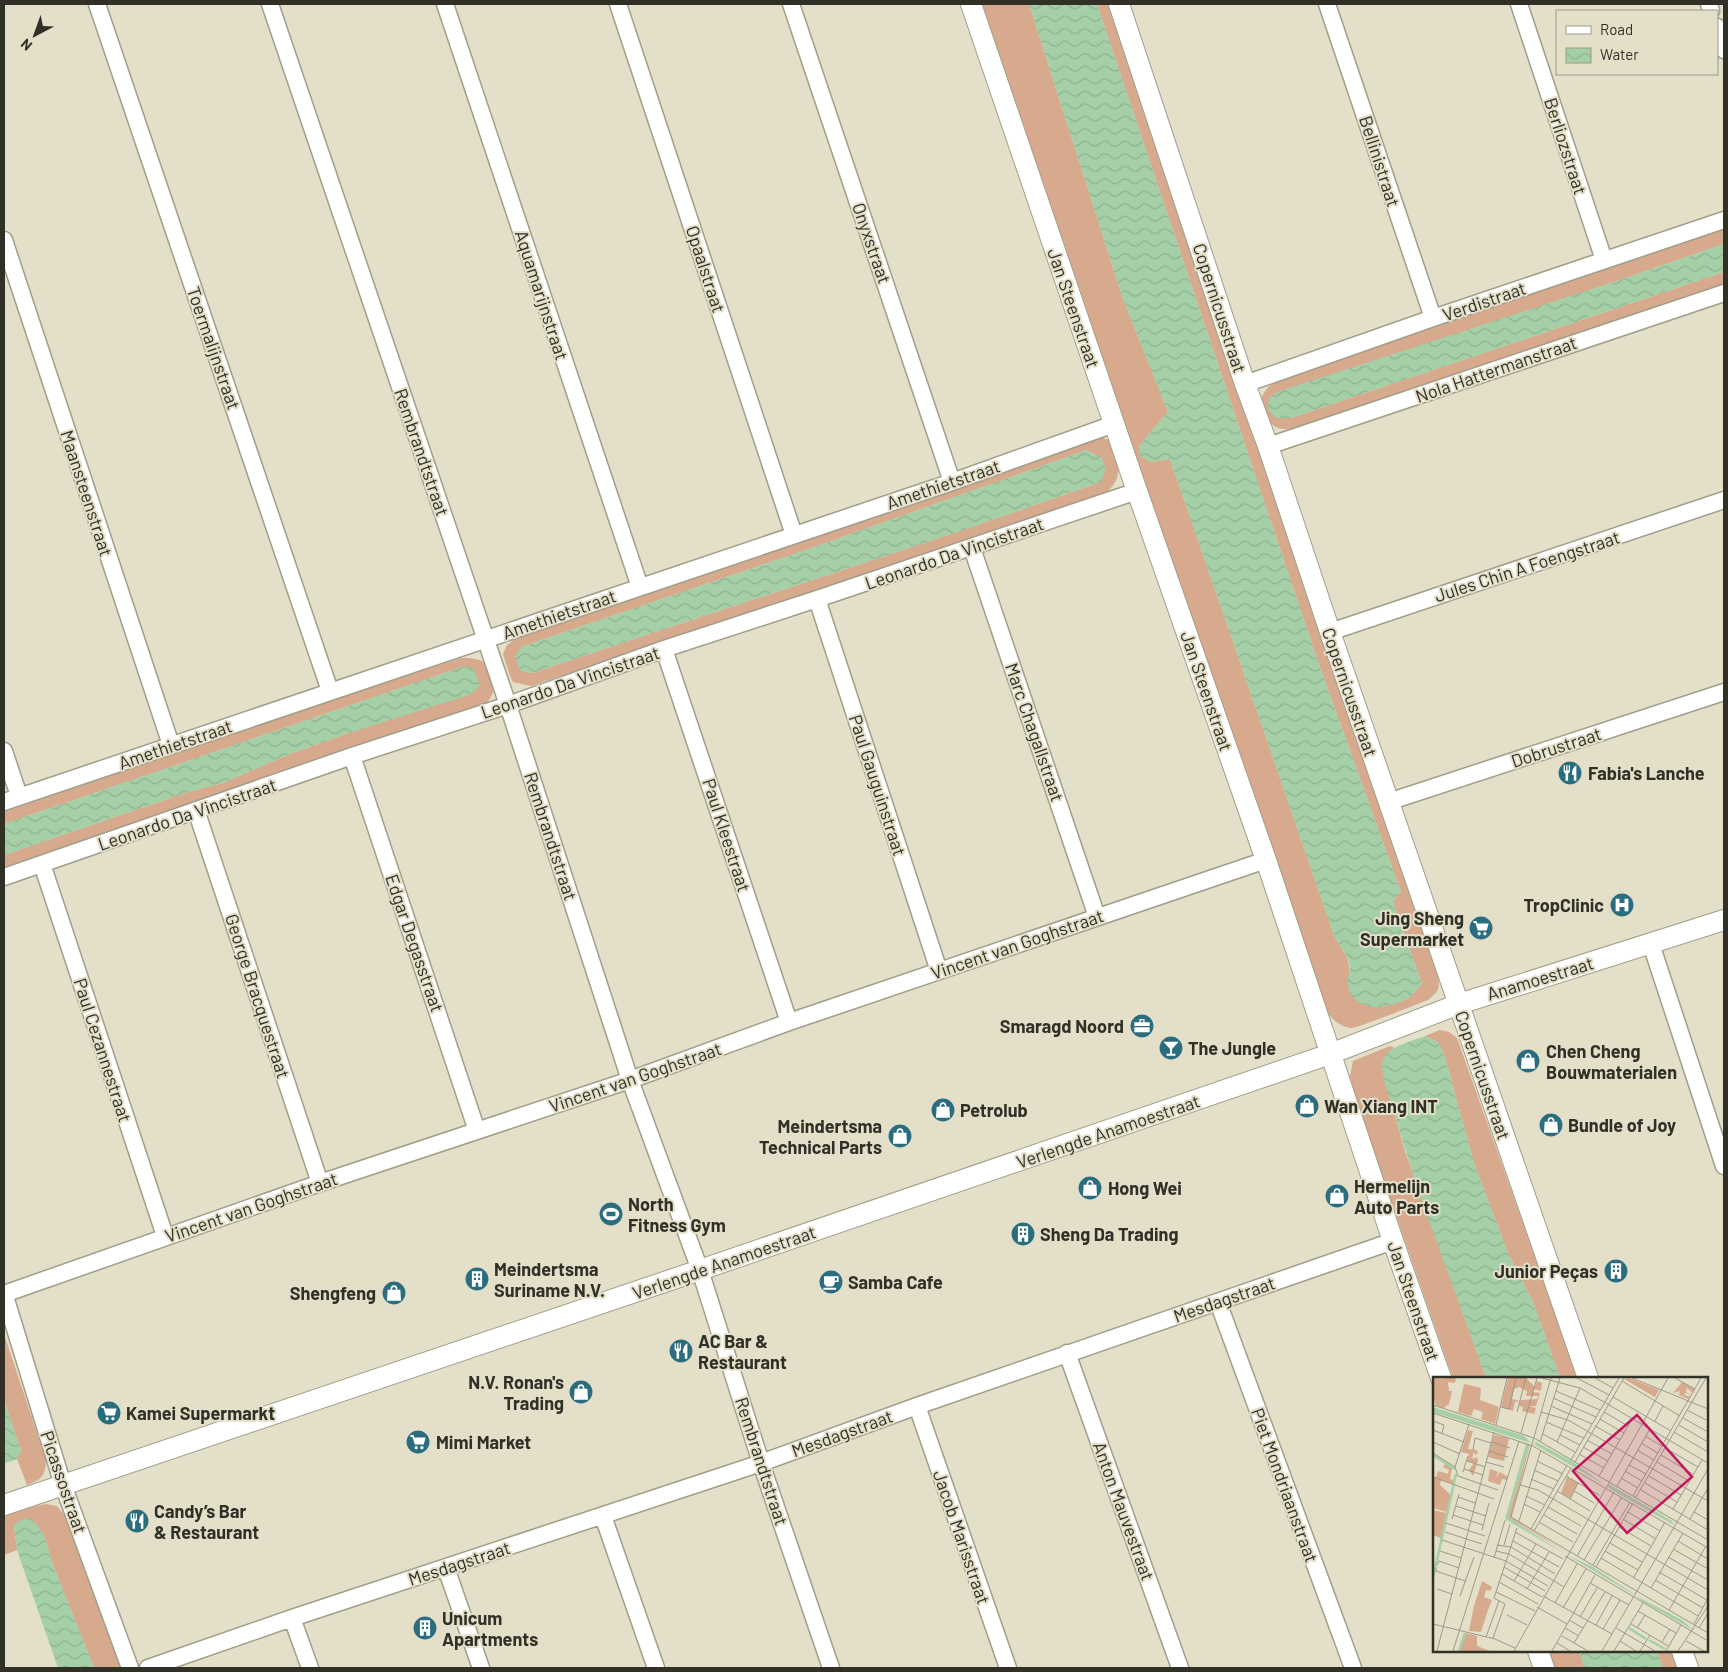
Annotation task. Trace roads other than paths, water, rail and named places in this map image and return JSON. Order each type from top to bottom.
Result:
[{"type":"street","name":"Toermalijnstraat","points":[[97,4],[330,691]]},
{"type":"street","name":"Rembrandtstraat","points":[[270,4],[508,705],[630,1080],[700,1270],[831,1668]]},
{"type":"street","name":"Aquamarijnstraat","points":[[445,4],[640,587]]},
{"type":"street","name":"Opaalstraat","points":[[618,4],[794,535]]},
{"type":"street","name":"Onyxstraat","points":[[791,4],[952,482]]},
{"type":"street","name":"Jan Steenstraat","points":[[970,4],[1137,492],[1266,860],[1393,1241],[1441,1377]]},
{"type":"street","name":"Copernicusstraat","points":[[1119,4],[1245,384],[1268,446],[1388,802],[1588,1377]]},
{"type":"street","name":"Bellinistraat","points":[[1328,4],[1433,318]]},
{"type":"street","name":"Berliozstraat","points":[[1519,4],[1604,260]]},
{"type":"street","points":[[1718,30],[1724,50]]},
{"type":"street","name":"Verdistraat","points":[[1245,384],[1433,318],[1724,220]]},
{"type":"street","name":"Maansteenstraat","points":[[4,240],[171,745]]},
{"type":"street","name":"Nola Hattermanstraat","points":[[1268,446],[1724,293]]},
{"type":"street","name":"Amethietstraat","points":[[12,799],[952,482],[1114,424]]},
{"type":"street","name":"Leonardo Da Vincistraat","points":[[4,877],[352,756],[508,705],[664,649],[1137,492]]},
{"type":"street","name":"Jules Chin A Foengstraat","points":[[1330,632],[1724,500]]},
{"type":"street","name":"Marc Chagallstraat","points":[[972,548],[1097,917]]},
{"type":"street","name":"Paul Gauguinstraat","points":[[818,599],[939,971]]},
{"type":"street","name":"Paul Kleestraat","points":[[664,649],[789,1022]]},
{"type":"street","name":"Dobrustraat","points":[[1388,802],[1724,692]]},
{"type":"street","points":[[4,751],[12,799]]},
{"type":"street","name":"Edgar Degasstraat","points":[[352,756],[477,1131]]},
{"type":"street","name":"George Bracquestraat","points":[[196,810],[320,1183]]},
{"type":"street","name":"Vincent van Goghstraat","points":[[4,1294],[165,1236],[630,1080],[789,1022],[1266,860]]},
{"type":"street","name":"Paul Cezannestraat","points":[[42,864],[165,1236]]},
{"type":"street","name":"Anamoestraat","points":[[1330,1054],[1459,1004],[1724,920]]},
{"type":"street","points":[[1651,944],[1724,1166]]},
{"type":"street","name":"Verlengde Anamoestraat","points":[[4,1505],[700,1270],[1330,1054]]},
{"type":"street","name":"Mesdagstraat","points":[[148,1668],[292,1618],[762,1463],[1067,1353],[1393,1241]]},
{"type":"street","name":"Picassostraat","points":[[4,1294],[63,1484],[130,1668]]},
{"type":"street","name":"Piet Mondriaanstraat","points":[[1218,1302],[1353,1668]]},
{"type":"street","name":"Anton Mauvestraat","points":[[1067,1353],[1180,1668]]},
{"type":"street","name":"Jacob Marisstraat","points":[[917,1406],[1008,1668]]},
{"type":"street","points":[[603,1516],[656,1668]]},
{"type":"street","points":[[446,1568],[482,1668]]},
{"type":"street","points":[[292,1618],[310,1668]]},
{"type":"street","points":[[1538,1652],[1544,1668]]},
{"type":"street","points":[[1682,1652],[1688,1668]]},
{"type":"water","points":[[1029,4],[1097,4],[1316,656],[1401,892],[1393,901],[1422,984],[1410,997],[1403,1001],[1387,1006],[1374,1007],[1361,1003],[1351,994],[1348,981],[1349,962],[1334,935],[1170,459],[1151,462],[1141,457],[1139,446],[1168,412],[1123,299]]},
{"type":"water","points":[[1724,244],[1724,272],[1291,418],[1275,417],[1267,404],[1272,395],[1280,391],[1614,282]]},
{"type":"water","points":[[1087,450],[1101,457],[1106,468],[1101,482],[963,530],[532,673],[520,670],[515,657],[521,647],[800,552]]},
{"type":"water","points":[[465,666],[474,669],[480,686],[469,695],[287,755],[223,783],[188,792],[4,855],[4,824]]},
{"type":"water","points":[[1425,1036],[1438,1042],[1444,1054],[1474,1163],[1508,1253],[1534,1304],[1560,1377],[1486,1377],[1426,1213],[1382,1071],[1383,1060],[1386,1055],[1408,1042]]},
{"type":"water","points":[[4,1401],[21,1450],[17,1459],[6,1463],[4,1462]]},
{"type":"water","points":[[30,1518],[45,1537],[51,1560],[94,1668],[58,1668],[17,1550],[14,1526],[19,1521]]},
{"type":"water","points":[[1579,1652],[1657,1652],[1663,1668],[1585,1668]]},
{"type":"place","name":"Fabia's Lanche","points":[[1570,773]]},
{"type":"place","name":"TropClinic","points":[[1622,905]]},
{"type":"place","name":"Jing Sheng Supermarket","points":[[1481,928]]},
{"type":"place","name":"Smaragd Noord","points":[[1142,1026]]},
{"type":"place","name":"The Jungle","points":[[1171,1048]]},
{"type":"place","name":"Chen Cheng Bouwmaterialen","points":[[1528,1061]]},
{"type":"place","name":"Wan Xiang INT","points":[[1307,1106]]},
{"type":"place","name":"Petrolub","points":[[943,1110]]},
{"type":"place","name":"Bundle of Joy","points":[[1551,1125]]},
{"type":"place","name":"Meindertsma Technical Parts","points":[[900,1136]]},
{"type":"place","name":"Hong Wei","points":[[1090,1188]]},
{"type":"place","name":"Hermelijn Auto Parts","points":[[1337,1196]]},
{"type":"place","name":"North Fitness Gym","points":[[611,1214]]},
{"type":"place","name":"Sheng Da Trading","points":[[1023,1234]]},
{"type":"place","name":"Junior Peças","points":[[1616,1271]]},
{"type":"place","name":"Meindertsma Suriname N.V.","points":[[477,1279]]},
{"type":"place","name":"Samba Cafe","points":[[831,1282]]},
{"type":"place","name":"Shengfeng","points":[[394,1293]]},
{"type":"place","name":"AC Bar & Restaurant","points":[[681,1351]]},
{"type":"place","name":"N.V. Ronan's Trading","points":[[581,1392]]},
{"type":"place","name":"Kamei Supermarkt","points":[[109,1413]]},
{"type":"place","name":"Mimi Market","points":[[418,1442]]},
{"type":"place","name":"Candy’s Bar & Restaurant","points":[[137,1521]]},
{"type":"place","name":"Unicum Apartments","points":[[425,1628]]}]
